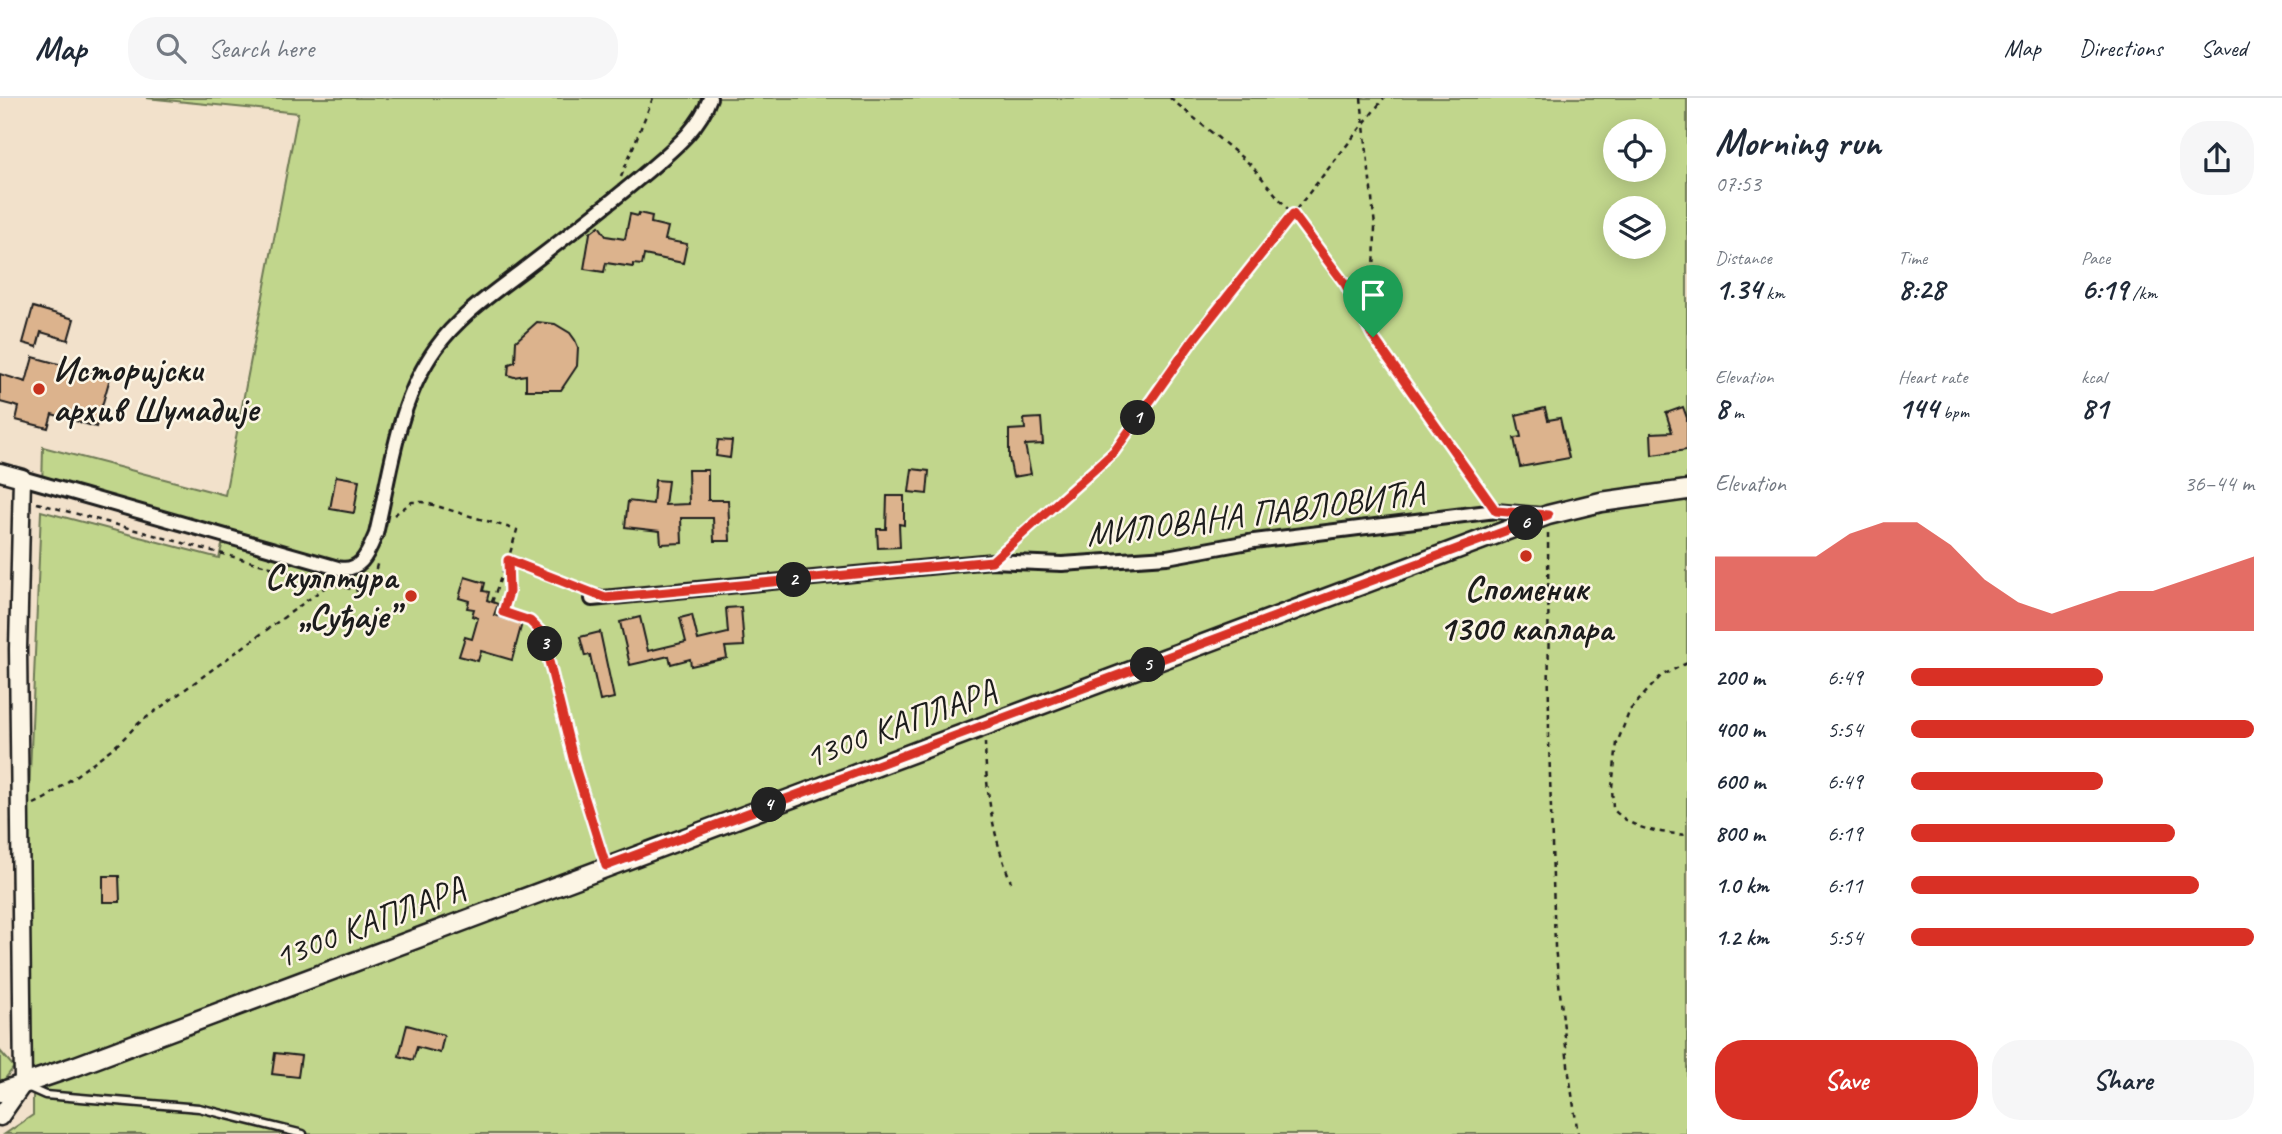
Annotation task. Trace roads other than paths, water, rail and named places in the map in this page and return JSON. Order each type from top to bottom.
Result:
[{"type":"main road","name":"1300 КАПЛАРА","points":[[0,1092],[1548,515],[1601,502],[1687,490]]},
{"type":"street","points":[[0,472],[347,570],[358,565],[376,534],[407,402],[429,358],[447,334],[491,295],[615,200],[677,146],[696,124],[710,98]]},
{"type":"street","points":[[0,1117],[23,1084],[19,811],[22,478]]},
{"type":"street","name":"МИЛОВАНА ПАВЛОВИЋА","points":[[599,598],[992,561],[1062,564],[1167,558],[1254,541],[1496,511],[1548,515]]},
{"type":"lane","points":[[542,633],[576,770],[606,866]]},
{"type":"lane","points":[[23,1084],[45,1095],[199,1108],[303,1134]]},
{"type":"place","name":"Историјски архив Шумадије","points":[[39,389]]},
{"type":"place","name":"Споменик 1300 каплара","points":[[1526,556]]},
{"type":"place","name":"Скулптура „Суђаје”","points":[[411,596]]}]
